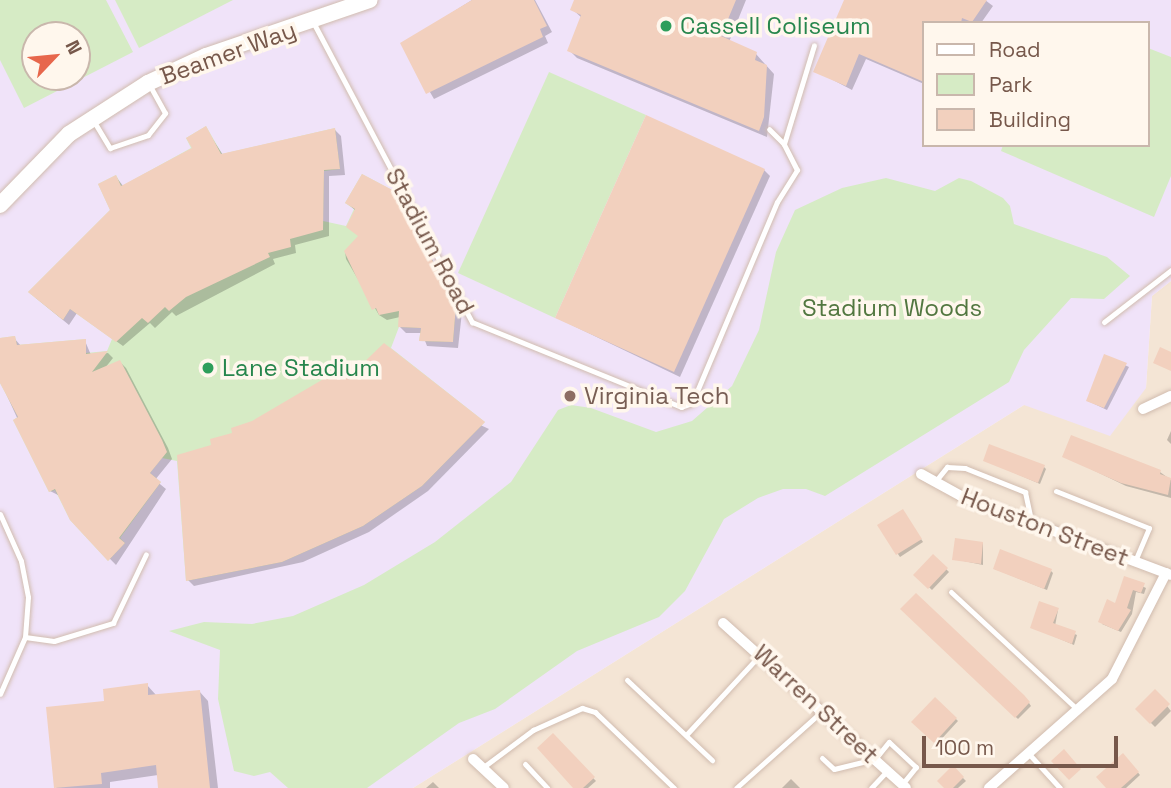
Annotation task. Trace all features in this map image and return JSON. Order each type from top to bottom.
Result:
[{"type":"main road","name":"Beamer Way","points":[[0,205],[29,170],[91,117],[148,83],[206,56],[313,22],[370,0]]},
{"type":"street","points":[[1143,409],[1171,396]]},
{"type":"street","name":"Houston Street","points":[[921,474],[934,483],[1169,574]]},
{"type":"street","points":[[989,788],[1118,672],[1169,574]]},
{"type":"street","name":"Warren Street","points":[[723,623],[761,654],[904,786]]},
{"type":"street","points":[[473,759],[504,788]]},
{"type":"lane","name":"Stadium Road","points":[[313,22],[472,322],[681,407],[692,402],[777,202],[797,170],[784,144]]},
{"type":"lane","points":[[769,129],[784,144],[814,44]]},
{"type":"lane","points":[[91,117],[110,148],[137,141],[165,113],[148,83]]},
{"type":"lane","points":[[1104,322],[1171,270]]},
{"type":"lane","points":[[934,483],[947,467],[965,468],[1025,492],[1031,521]]},
{"type":"lane","points":[[1056,491],[1149,528],[1135,561]]},
{"type":"lane","points":[[0,514],[26,579],[25,637],[0,694]]},
{"type":"lane","points":[[25,637],[54,641],[113,623],[146,554]]},
{"type":"lane","points":[[951,592],[1078,710]]},
{"type":"lane","points":[[686,735],[761,654]]},
{"type":"lane","points":[[627,680],[712,760]]},
{"type":"lane","points":[[482,768],[533,730],[582,708],[595,712],[674,788]]},
{"type":"lane","points":[[736,788],[823,711]]},
{"type":"lane","points":[[822,758],[834,769],[875,759],[889,742],[916,767],[904,786]]},
{"type":"lane","points":[[1029,754],[1060,788]]},
{"type":"lane","points":[[525,764],[547,788]]},
{"type":"lane","points":[[872,788],[887,771]]},
{"type":"shaded area","name":"Virginia Tech","points":[[0,0],[1171,0],[1171,281],[1152,296],[1146,388],[1110,436],[1024,405],[413,788],[0,788]]},
{"type":"shaded area","points":[[1171,281],[1171,788],[413,788],[1024,405],[1146,388],[1152,296]]},
{"type":"green space","points":[[0,0],[106,0],[133,52],[91,74],[91,21],[21,21],[21,91],[57,91],[24,108],[0,60]]},
{"type":"green space","points":[[115,0],[233,0],[139,48]]},
{"type":"green space","points":[[1150,49],[1171,57],[1171,176],[1154,217],[1001,151],[1002,147],[1150,147]]},
{"type":"green space","points":[[549,72],[646,115],[555,318],[458,273]]},
{"type":"green space","name":"Lane Stadium","points":[[206,126],[222,154],[335,128],[340,169],[324,171],[323,221],[346,226],[354,209],[345,203],[362,174],[396,192],[456,305],[453,342],[419,341],[421,328],[399,327],[391,348],[485,422],[422,486],[363,526],[282,562],[186,581],[177,461],[162,458],[150,473],[161,482],[120,538],[125,543],[108,561],[70,520],[55,490],[49,492],[13,420],[18,417],[0,383],[0,338],[15,336],[17,345],[86,339],[86,353],[107,351],[112,339],[70,309],[63,320],[28,292],[110,210],[98,184],[116,175],[122,186],[191,148],[186,138]]},
{"type":"green space","name":"Stadium Woods","points":[[886,178],[935,191],[959,178],[971,181],[1003,198],[1010,206],[1014,224],[1107,257],[1130,276],[1104,299],[1071,298],[1024,350],[1009,382],[825,496],[806,489],[783,489],[758,498],[724,519],[685,591],[659,617],[577,651],[495,709],[459,723],[367,788],[288,788],[270,772],[254,776],[234,771],[218,699],[220,650],[169,631],[204,622],[252,624],[293,616],[364,585],[435,542],[511,482],[558,410],[571,405],[591,408],[656,432],[692,421],[732,386],[759,330],[776,252],[795,210],[842,188]]},
{"type":"building","points":[[472,0],[534,0],[547,26],[540,29],[543,37],[426,94],[400,43]]},
{"type":"building","points":[[574,0],[736,0],[721,36],[757,52],[755,60],[767,65],[764,117],[759,131],[567,51],[581,15],[570,10]]},
{"type":"building","points":[[844,0],[987,0],[973,21],[962,18],[961,21],[922,21],[922,81],[859,54],[846,86],[813,72]]},
{"type":"building","points":[[646,115],[765,169],[674,372],[555,318]]},
{"type":"building","points":[[206,126],[221,154],[335,128],[340,169],[324,170],[323,230],[290,239],[291,247],[268,253],[270,257],[186,297],[169,311],[165,307],[148,323],[142,318],[116,342],[70,309],[63,320],[28,292],[110,210],[98,184],[116,175],[121,186],[192,148],[186,138]]},
{"type":"building","points":[[362,174],[396,192],[456,305],[453,342],[419,341],[421,328],[398,327],[399,311],[379,315],[376,308],[372,310],[344,251],[358,236],[346,227],[355,209],[345,203]]},
{"type":"building","points":[[15,336],[17,345],[86,339],[86,354],[108,351],[92,372],[120,360],[167,452],[150,473],[161,482],[119,538],[125,543],[108,561],[70,520],[55,489],[49,492],[13,420],[18,417],[0,383],[0,338]]},
{"type":"building","points":[[384,343],[485,422],[422,486],[363,526],[282,562],[186,581],[177,455],[211,445],[210,439],[232,433],[231,428],[252,421],[332,374],[335,377],[353,362],[359,367]]},
{"type":"building","points":[[1160,347],[1171,352],[1171,371],[1153,363]]},
{"type":"building","points":[[1104,354],[1127,363],[1104,408],[1086,401]]},
{"type":"building","points":[[1071,435],[1161,470],[1160,474],[1171,478],[1168,495],[1121,483],[1062,457]]},
{"type":"building","points":[[989,444],[1045,465],[1038,483],[983,461]]},
{"type":"building","points":[[903,509],[922,539],[896,555],[877,525]]},
{"type":"building","points":[[955,538],[983,542],[981,564],[952,560]]},
{"type":"building","points":[[1000,549],[1052,569],[1044,589],[993,569]]},
{"type":"building","points":[[933,554],[948,568],[928,589],[913,575]]},
{"type":"building","points":[[1124,576],[1145,583],[1141,593],[1133,590],[1127,608],[1131,610],[1118,631],[1098,622],[1107,599],[1115,603]]},
{"type":"building","points":[[916,593],[1030,702],[1015,718],[900,609]]},
{"type":"building","points":[[1039,601],[1059,608],[1053,623],[1076,631],[1072,644],[1030,628]]},
{"type":"building","points":[[148,683],[148,695],[200,690],[210,788],[158,788],[156,765],[101,773],[102,784],[54,788],[46,707],[104,701],[103,689]]},
{"type":"building","points":[[1155,689],[1170,704],[1150,724],[1135,709]]},
{"type":"building","points":[[935,697],[957,718],[934,743],[911,722]]},
{"type":"building","points":[[553,733],[595,777],[583,788],[573,788],[537,748]]},
{"type":"building","points":[[1064,749],[1081,769],[1069,780],[1051,761]]},
{"type":"building","points":[[1123,753],[1139,772],[1121,788],[1106,788],[1096,777]]},
{"type":"building","points":[[953,765],[964,777],[953,788],[944,788],[937,781]]},
{"type":"place","name":"Cassell Coliseum","points":[[666,26]]},
{"type":"place","name":"Lane Stadium","points":[[208,368]]},
{"type":"place","name":"Virginia Tech","points":[[570,396]]}]
